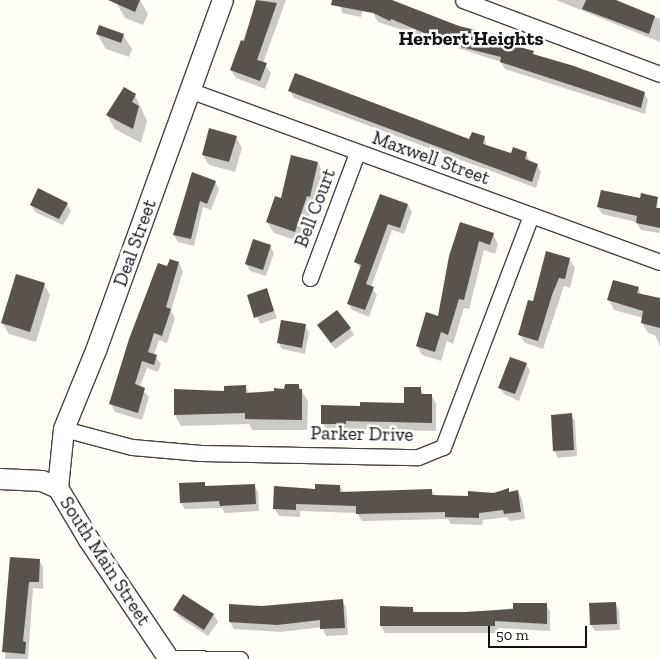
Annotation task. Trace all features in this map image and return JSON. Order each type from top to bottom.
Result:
[{"type":"street","name":"Deal Street","points":[[58,488],[64,429],[138,235],[223,0]]},
{"type":"street","points":[[463,0],[660,74]]},
{"type":"street","name":"Maxwell Street","points":[[189,90],[660,262]]},
{"type":"street","name":"Bell Court","points":[[310,278],[358,153]]},
{"type":"street","name":"Parker Drive","points":[[64,429],[132,447],[201,453],[418,457],[443,447],[531,214]]},
{"type":"street","name":"South Main Street","points":[[0,479],[42,481],[58,488],[89,540],[168,658]]},
{"type":"street","points":[[168,658],[240,659]]},
{"type":"building","points":[[108,0],[140,0],[135,12]]},
{"type":"building","points":[[256,0],[277,3],[257,60],[267,63],[260,81],[230,70],[241,40],[244,41]]},
{"type":"building","points":[[332,0],[392,0],[459,26],[492,34],[491,39],[534,51],[533,54],[574,66],[645,92],[641,108],[500,62],[501,57],[453,45],[373,13],[331,5]]},
{"type":"building","points":[[586,0],[616,0],[655,16],[649,34],[582,9]]},
{"type":"building","points":[[99,25],[124,34],[121,43],[96,34]]},
{"type":"building","points":[[295,73],[469,139],[472,132],[485,136],[483,144],[511,153],[513,147],[527,152],[525,159],[538,164],[532,182],[288,91]]},
{"type":"building","points":[[124,87],[136,94],[132,102],[139,106],[133,129],[106,115]]},
{"type":"building","points":[[209,128],[237,136],[229,162],[202,155]]},
{"type":"building","points":[[291,155],[318,162],[310,197],[307,196],[295,232],[266,222],[275,196],[281,198]]},
{"type":"building","points":[[192,172],[216,181],[207,204],[200,201],[191,239],[173,235]]},
{"type":"building","points":[[38,188],[68,203],[59,219],[30,205]]},
{"type":"building","points":[[601,190],[640,198],[641,193],[658,197],[656,208],[660,208],[660,228],[636,223],[637,216],[597,207]]},
{"type":"building","points":[[380,194],[408,204],[400,228],[388,224],[366,284],[374,287],[365,310],[347,304],[361,265],[354,262]]},
{"type":"building","points":[[460,222],[494,233],[490,245],[479,241],[464,300],[459,299],[448,335],[441,332],[435,352],[416,346],[426,312],[438,316],[449,256]]},
{"type":"building","points":[[253,239],[271,245],[263,270],[245,264]]},
{"type":"building","points":[[546,251],[570,258],[565,279],[559,278],[552,295],[538,341],[518,335],[528,300],[533,301]]},
{"type":"building","points":[[170,259],[179,262],[166,307],[171,309],[162,336],[154,333],[148,352],[157,355],[154,365],[142,361],[135,384],[145,388],[138,413],[109,404],[129,339],[158,263],[167,266]]},
{"type":"building","points":[[16,274],[45,283],[30,332],[1,323]]},
{"type":"building","points":[[613,280],[639,287],[637,293],[660,298],[660,328],[641,323],[643,311],[607,300]]},
{"type":"building","points":[[267,288],[274,311],[254,318],[247,295]]},
{"type":"building","points":[[337,310],[351,328],[331,343],[317,325]]},
{"type":"building","points":[[281,320],[306,324],[302,348],[277,343]]},
{"type":"building","points":[[510,357],[527,363],[515,394],[498,388]]},
{"type":"building","points":[[285,384],[299,384],[299,389],[302,389],[302,420],[245,419],[245,413],[174,415],[174,389],[224,391],[224,386],[246,385],[246,393],[274,391],[274,388],[284,389]]},
{"type":"building","points":[[404,387],[421,387],[421,394],[432,394],[432,423],[346,421],[346,424],[321,424],[321,405],[360,406],[360,402],[404,403]]},
{"type":"building","points":[[572,413],[574,450],[553,451],[551,415]]},
{"type":"building","points":[[205,482],[205,486],[255,484],[256,504],[220,506],[219,501],[180,503],[179,483]]},
{"type":"building","points":[[315,484],[340,485],[340,492],[432,489],[432,495],[468,496],[468,491],[494,493],[509,488],[509,492],[518,490],[521,512],[504,514],[503,510],[479,513],[479,518],[445,517],[445,512],[356,514],[356,506],[296,504],[296,510],[273,509],[274,486],[315,489]]},
{"type":"building","points":[[10,557],[40,559],[39,582],[29,582],[23,641],[26,642],[25,654],[2,652]]},
{"type":"building","points":[[183,594],[214,614],[204,630],[173,610]]},
{"type":"building","points":[[343,599],[345,628],[320,629],[320,620],[277,625],[229,622],[229,604],[262,606]]},
{"type":"building","points":[[616,602],[617,624],[590,625],[589,603]]},
{"type":"building","points":[[513,603],[547,603],[547,624],[495,621],[495,626],[380,626],[380,606],[413,607],[413,612],[465,612],[513,609]]},
{"type":"district","name":"Herbert Heights","points":[[471,38]]}]
